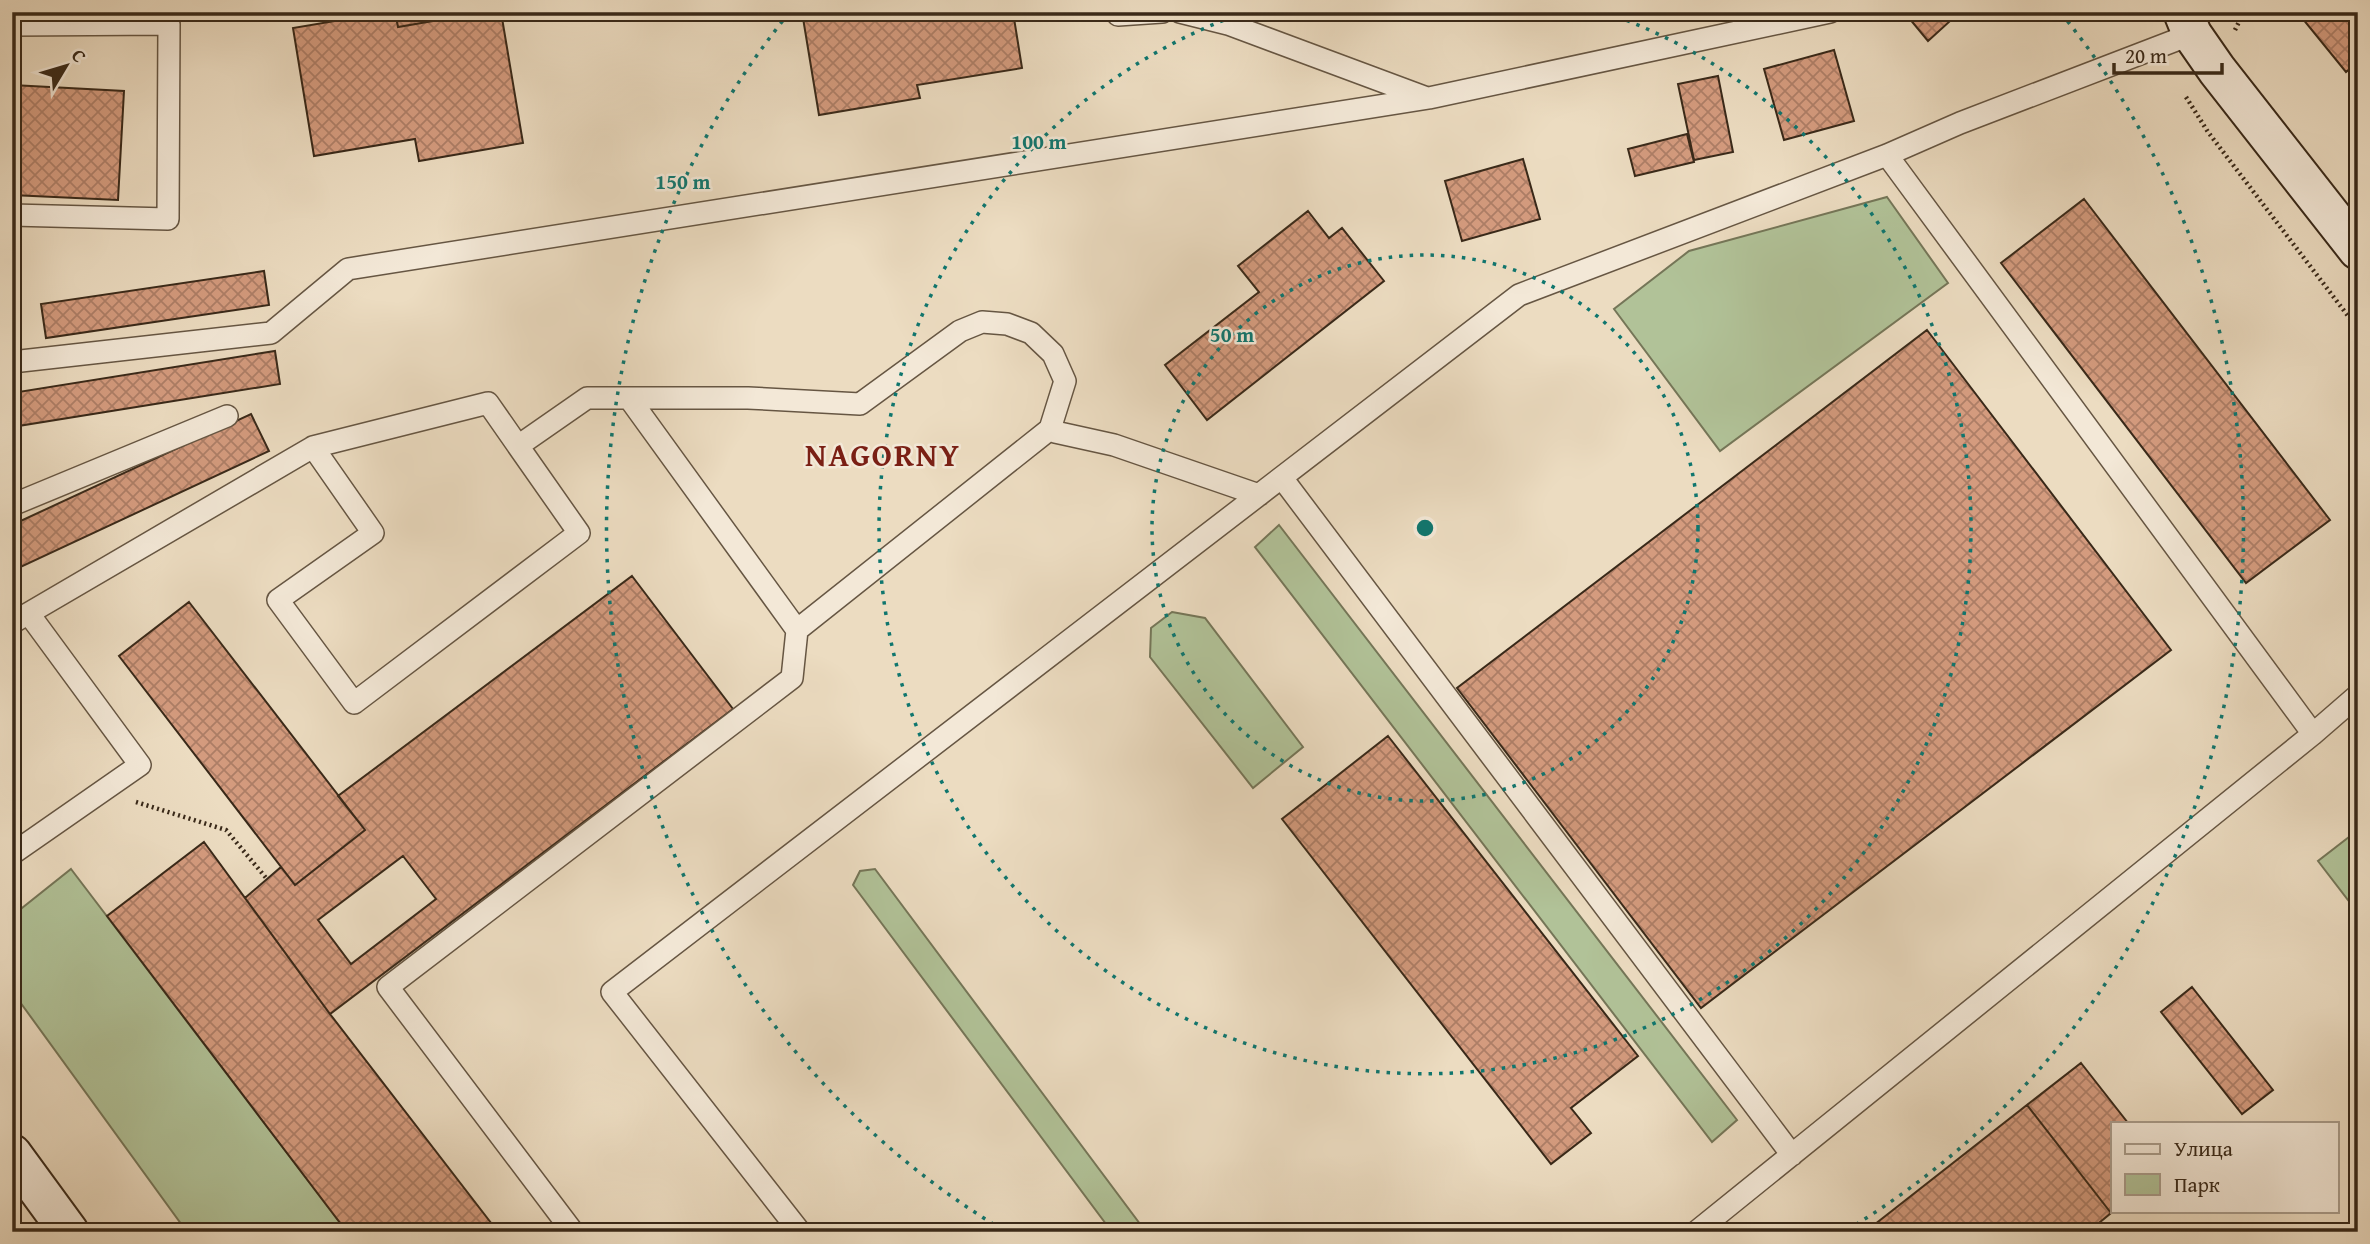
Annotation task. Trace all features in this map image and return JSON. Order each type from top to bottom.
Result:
[{"type":"street","points":[[2188,23],[2217,70],[2358,250]]},
{"type":"street","points":[[12,1154],[69,1232]]},
{"type":"lane","points":[[1118,15],[1161,12]]},
{"type":"lane","points":[[1180,12],[1228,24],[1429,98]]},
{"type":"lane","points":[[12,362],[271,333],[348,269],[1429,98],[1830,12]]},
{"type":"lane","points":[[800,1232],[612,992],[1519,295],[1887,155],[1960,123],[2155,46],[2188,23]]},
{"type":"lane","points":[[12,25],[169,24],[168,219],[12,215]]},
{"type":"lane","points":[[1887,155],[2314,734]]},
{"type":"lane","points":[[519,446],[587,398],[748,398],[860,404],[960,331],[982,322],[1007,324],[1031,333],[1054,354],[1065,382],[1050,429],[797,630]]},
{"type":"lane","points":[[573,1232],[388,987],[792,678],[797,630],[629,398]]},
{"type":"lane","points":[[12,854],[139,765],[21,619],[313,447],[488,403],[579,533],[354,703],[278,600],[373,533],[313,447]]},
{"type":"lane","points":[[12,505],[227,416]]},
{"type":"lane","points":[[1055,432],[1115,445],[1259,495]]},
{"type":"lane","points":[[1282,478],[1792,1155]]},
{"type":"lane","points":[[1696,1232],[2314,734],[2358,695]]},
{"type":"path","points":[[2155,46],[2208,132],[2358,330]]},
{"type":"path","points":[[101,792],[226,830],[267,879]]},
{"type":"green space","points":[[1887,197],[1948,283],[1720,451],[1614,309],[1689,251]]},
{"type":"green space","points":[[1279,525],[1737,1120],[1712,1142],[1255,547]]},
{"type":"green space","points":[[1172,612],[1205,618],[1303,747],[1253,788],[1150,657],[1151,628]]},
{"type":"green space","points":[[2358,830],[2358,860],[2354,862],[2358,867],[2358,913],[2318,861]]},
{"type":"green space","points":[[71,869],[347,1232],[187,1232],[12,991],[12,916]]},
{"type":"green space","points":[[875,869],[1146,1232],[1112,1232],[853,885],[860,871]]},
{"type":"building","points":[[395,12],[398,27],[485,12],[501,12],[523,143],[419,161],[415,139],[314,156],[293,28]]},
{"type":"building","points":[[395,12],[485,12],[398,27]]},
{"type":"building","points":[[802,12],[1013,12],[1022,68],[917,85],[920,98],[819,115]]},
{"type":"building","points":[[1904,12],[1941,12],[1949,22],[1928,41]]},
{"type":"building","points":[[2310,12],[2358,12],[2358,62],[2346,72],[2302,18]]},
{"type":"building","points":[[1834,50],[1854,121],[1784,140],[1764,69]]},
{"type":"building","points":[[1718,76],[1733,152],[1694,160],[1678,84]]},
{"type":"building","points":[[12,85],[124,91],[118,200],[12,195]]},
{"type":"building","points":[[1687,134],[1694,162],[1635,176],[1628,149]]},
{"type":"building","points":[[1523,159],[1540,219],[1462,241],[1445,181]]},
{"type":"building","points":[[2084,199],[2330,520],[2246,583],[2001,263]]},
{"type":"building","points":[[1308,211],[1329,238],[1342,228],[1384,281],[1207,420],[1165,365],[1259,292],[1238,266]]},
{"type":"building","points":[[264,271],[269,305],[46,338],[41,304]]},
{"type":"building","points":[[1927,330],[2171,650],[1701,1008],[1457,688]]},
{"type":"building","points":[[275,351],[280,384],[12,427],[12,393]]},
{"type":"building","points":[[251,414],[269,451],[12,571],[12,525]]},
{"type":"building","points":[[632,576],[733,709],[330,1014],[245,898],[281,867],[295,885],[365,830],[338,796]],"holes":[[[403,856],[436,899],[351,964],[318,920]]]},
{"type":"building","points":[[189,602],[365,830],[295,885],[119,656]]},
{"type":"building","points":[[1388,736],[1638,1056],[1571,1108],[1591,1133],[1551,1164],[1282,819]]},
{"type":"building","points":[[204,842],[330,1014],[498,1232],[347,1232],[107,916]]},
{"type":"building","points":[[2192,987],[2273,1090],[2242,1114],[2161,1012]]},
{"type":"building","points":[[2081,1063],[2127,1122],[2111,1122],[2113,1212],[2111,1213],[2027,1105]]},
{"type":"building","points":[[2027,1105],[2111,1213],[2088,1232],[1865,1232]]},
{"type":"district","name":"NAGORNY","points":[[883,455]]}]
